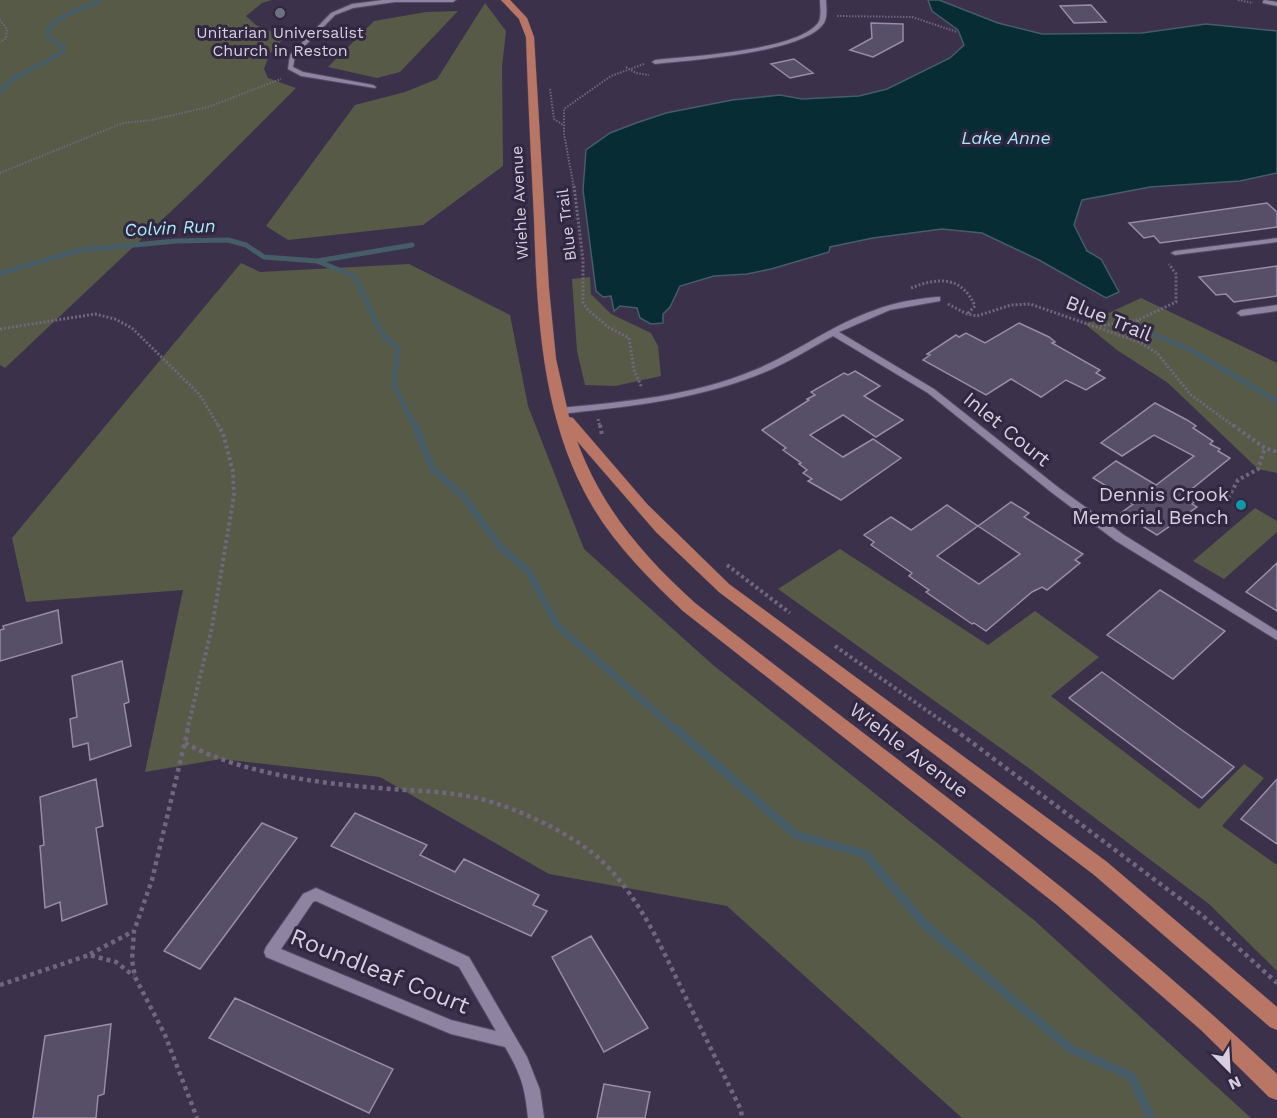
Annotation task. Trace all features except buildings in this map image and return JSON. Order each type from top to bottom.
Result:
[{"type":"main road","name":"Wiehle Avenue","points":[[505,0],[523,18],[530,37],[543,296],[551,372],[560,411],[578,464],[593,495],[619,534],[670,589],[717,630],[1063,896],[1158,978],[1277,1089]]},
{"type":"main road","name":"Wiehle Avenue","points":[[560,411],[632,500],[724,588],[1100,868],[1277,1020]]},
{"type":"street","points":[[373,87],[301,75],[290,68],[292,56],[333,14],[352,6],[395,0],[453,0]]},
{"type":"street","points":[[655,62],[766,47],[794,40],[814,30],[820,24],[823,17],[823,0]]},
{"type":"street","points":[[1265,2],[1277,4]]},
{"type":"street","points":[[1174,253],[1277,240]]},
{"type":"street","points":[[560,411],[594,408],[724,383],[782,361],[833,332],[881,310],[937,299]]},
{"type":"street","points":[[1241,312],[1277,308]]},
{"type":"street","name":"Inlet Court","points":[[833,332],[931,392],[1062,496],[1120,538],[1277,636]]},
{"type":"street","name":"Roundleaf Court","points":[[509,1041],[451,1027],[271,952],[308,898],[316,894],[464,962],[522,1062],[533,1090],[536,1118]]},
{"type":"path","points":[[836,16],[912,17],[957,32]]},
{"type":"path","points":[[0,20],[8,29],[6,38],[0,42]]},
{"type":"path","name":"Blue Trail","points":[[626,67],[584,92],[564,109],[563,125],[582,249],[584,302],[588,310],[629,338],[634,370],[642,388]]},
{"type":"path","points":[[0,173],[123,123],[152,120],[208,107],[281,79]]},
{"type":"path","points":[[1099,327],[1138,320],[1176,302],[1176,274],[1167,260],[1174,253]]},
{"type":"path","name":"Blue Trail","points":[[937,299],[967,314],[977,316],[1011,305],[1030,304],[1139,342],[1157,353],[1191,395],[1265,448],[1277,452]]},
{"type":"path","points":[[0,329],[95,314],[115,319],[132,328],[200,395],[223,433],[233,472],[234,495],[212,627],[152,880],[134,931],[132,960],[135,977],[165,1035],[197,1118]]},
{"type":"path","points":[[1138,320],[1136,329],[1139,342]]},
{"type":"path","points":[[594,408],[603,431],[603,441]]},
{"type":"path","points":[[1228,498],[1238,480],[1258,469],[1265,448]]},
{"type":"path","points":[[721,560],[793,615]]},
{"type":"path","points":[[830,642],[940,719],[1203,916],[1277,983]]},
{"type":"path","points":[[185,743],[207,756],[235,766],[368,788],[443,791],[480,799],[522,814],[557,831],[604,862],[641,907],[741,1110],[742,1118]]},
{"type":"path","points":[[0,985],[89,955],[134,931]]},
{"type":"path","points":[[89,955],[116,962],[135,977]]},
{"type":"shaded area","points":[[0,0],[272,0],[262,3],[246,16],[256,25],[285,37],[270,53],[264,69],[268,78],[296,88],[201,183],[5,368],[0,365]]},
{"type":"shaded area","points":[[485,3],[506,31],[502,67],[503,166],[423,225],[288,240],[266,226],[355,105],[405,92],[437,79]]},
{"type":"shaded area","points":[[458,11],[400,72],[377,78],[328,67],[374,21],[426,12]]},
{"type":"shaded area","points":[[241,263],[260,272],[409,264],[510,315],[528,406],[584,549],[713,665],[1034,920],[1251,1118],[962,1118],[727,906],[549,874],[380,777],[221,759],[145,772],[183,590],[26,602],[12,538]]},
{"type":"shaded area","points":[[590,277],[591,294],[611,314],[651,333],[658,346],[661,376],[615,386],[585,385],[577,351],[572,279]]},
{"type":"shaded area","points":[[1141,298],[1277,363],[1277,473],[1258,469],[1168,383],[1117,350],[1085,324]]},
{"type":"shaded area","points":[[1255,508],[1277,521],[1277,532],[1224,579],[1193,561]]},
{"type":"shaded area","points":[[840,549],[988,645],[1035,611],[1099,657],[1051,696],[1199,809],[1244,764],[1264,778],[1222,826],[1277,865],[1277,971],[1209,904],[1030,769],[778,589]]},
{"type":"water","name":"Lake Anne","points":[[928,0],[939,0],[998,23],[1042,34],[1142,33],[1206,24],[1277,31],[1277,173],[1240,181],[1150,187],[1082,200],[1074,225],[1087,251],[1101,259],[1119,292],[1106,298],[1039,260],[982,233],[942,229],[873,238],[830,247],[829,252],[771,269],[747,274],[714,276],[680,286],[670,307],[663,314],[663,323],[651,324],[640,318],[637,308],[620,306],[614,311],[611,296],[603,297],[596,291],[583,190],[586,150],[610,133],[666,113],[732,100],[780,95],[802,99],[859,96],[887,89],[950,58],[964,45],[958,30],[932,11]]},
{"type":"waterway","points":[[0,91],[11,80],[58,55],[63,50],[63,46],[49,38],[47,31],[52,25],[65,16],[101,0]]},
{"type":"waterway","name":"Colvin Run","points":[[0,273],[81,250],[176,241],[228,240],[246,245],[264,257],[317,261]]},
{"type":"waterway","name":"Colvin Run","points":[[317,261],[412,245]]},
{"type":"waterway","points":[[317,261],[354,276],[382,334],[398,348],[394,386],[415,427]]},
{"type":"waterway","points":[[1155,335],[1189,349],[1277,401]]},
{"type":"waterway","points":[[415,425],[432,468],[464,497],[501,548],[528,571],[557,625],[677,731]]},
{"type":"waterway","points":[[676,729],[796,835],[865,854],[925,925],[1071,1049],[1131,1076],[1151,1118]]},
{"type":"place","name":"Unitarian Universalist Church in Reston","points":[[280,13]]},
{"type":"place","name":"Dennis Crook Memorial Bench","points":[[1241,505]]}]
